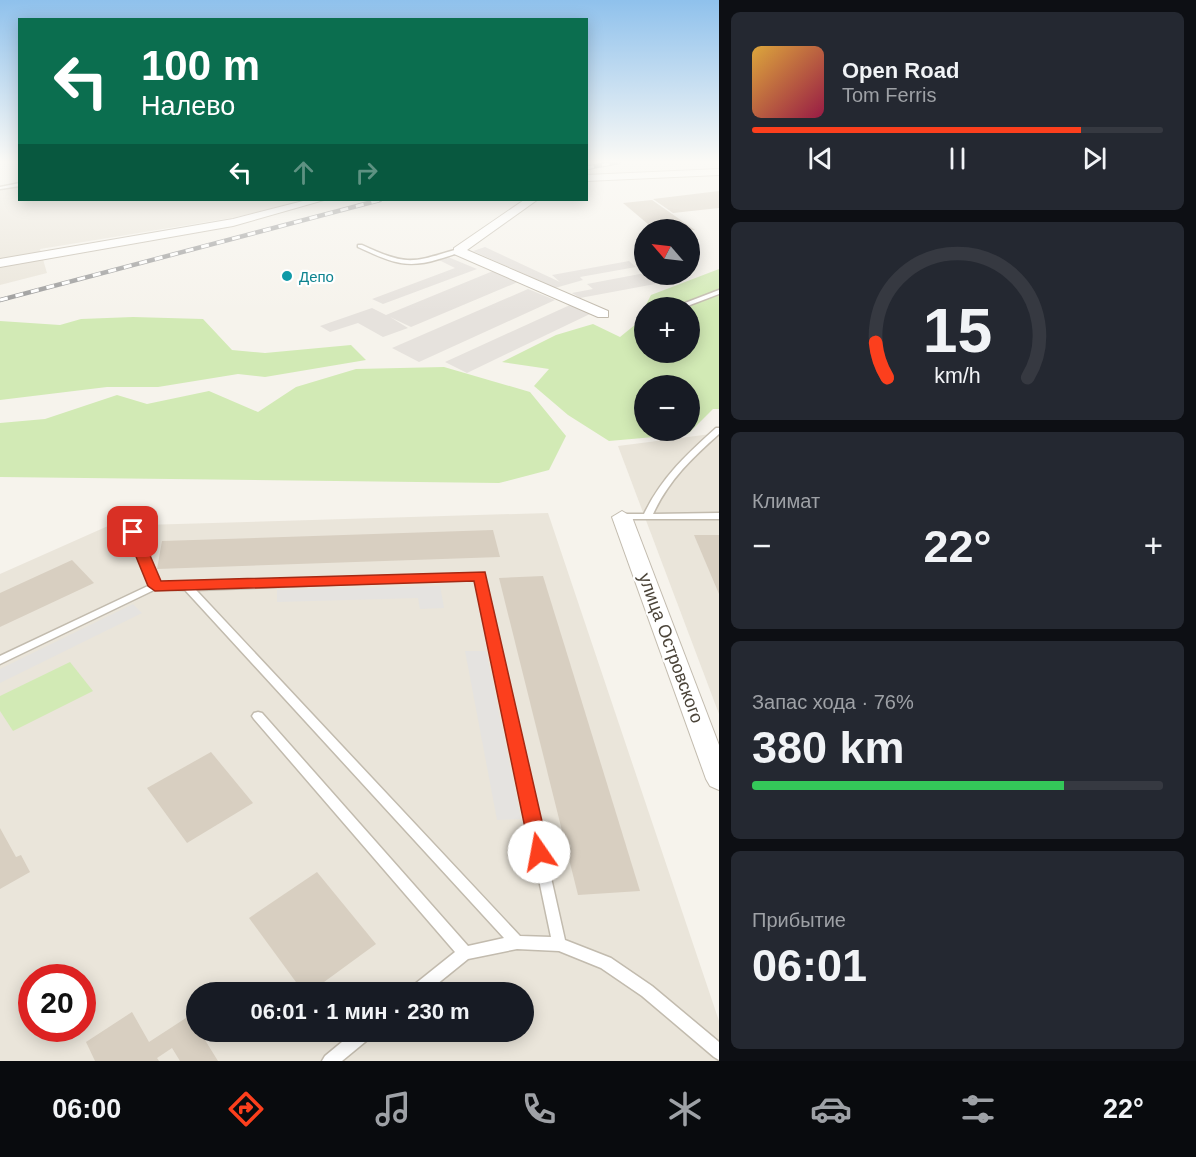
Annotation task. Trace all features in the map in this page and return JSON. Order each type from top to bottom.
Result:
[{"type":"street","points":[[0,263],[233,222],[274,212]]},
{"type":"street","points":[[458,251],[515,212]]},
{"type":"street","points":[[458,251],[603,314]]},
{"type":"street","name":"улица Островского","points":[[622,517],[719,779]]},
{"type":"lane","points":[[360,246],[394,262],[409,265],[423,264],[458,251]]},
{"type":"lane","points":[[700,299],[719,292]]},
{"type":"lane","points":[[647,517],[655,498],[680,463],[719,430]]},
{"type":"lane","points":[[622,517],[719,516]]},
{"type":"lane","points":[[133,532],[155,586]]},
{"type":"lane","points":[[0,660],[155,586],[188,587],[480,576],[559,944]]},
{"type":"lane","points":[[188,587],[517,942]]},
{"type":"lane","points":[[258,716],[465,953]]},
{"type":"lane","points":[[429,982],[465,953],[517,942],[559,944],[606,963],[646,991],[719,1052]]},
{"type":"lane","points":[[330,1061],[354,1042]]},
{"type":"shaded area","points":[[0,212],[259,212],[40,249],[47,273],[0,285]]},
{"type":"shaded area","points":[[485,247],[560,282],[552,275],[629,261],[634,267],[580,277],[583,280],[555,288],[473,251]]},
{"type":"shaded area","points":[[448,257],[477,269],[383,304],[372,299],[455,268],[439,260]]},
{"type":"shaded area","points":[[493,271],[518,282],[411,327],[390,317],[408,328],[383,337],[358,323],[330,332],[320,326],[372,308],[386,315]]},
{"type":"shaded area","points":[[634,275],[634,285],[650,285],[580,298],[572,293],[593,289],[587,284]]},
{"type":"shaded area","points":[[528,289],[555,300],[419,362],[392,348]]},
{"type":"shaded area","points":[[570,305],[592,313],[467,373],[445,362]]},
{"type":"shaded area","points":[[719,433],[719,714],[618,446],[657,441],[700,441],[700,435]]},
{"type":"shaded area","points":[[548,513],[719,1021],[719,1061],[0,1061],[0,574],[108,526]]},
{"type":"shaded area","points":[[440,586],[444,608],[420,609],[418,598],[277,602],[277,590]]},
{"type":"shaded area","points":[[133,604],[142,613],[0,683],[0,669]]},
{"type":"shaded area","points":[[465,651],[486,651],[521,819],[497,820]]},
{"type":"green space","points":[[719,269],[719,409],[713,409],[700,422],[700,375],[634,375],[634,439],[609,441],[568,415],[534,386],[549,369],[502,362],[556,335],[593,324],[620,337],[634,326],[634,363],[700,363],[700,297],[650,297],[677,285],[700,285],[700,276]]},
{"type":"green space","points":[[133,317],[203,319],[232,350],[265,353],[351,345],[366,360],[265,377],[238,374],[158,387],[107,387],[0,400],[0,321],[60,325],[81,319]]},
{"type":"green space","points":[[444,367],[530,392],[566,436],[549,470],[499,483],[0,477],[0,423],[45,419],[117,395],[147,404],[209,391],[258,412],[296,387],[356,369]]},
{"type":"green space","points":[[70,662],[93,691],[13,731],[0,711],[0,696]]},
{"type":"building","points":[[633,212],[669,212],[679,219],[642,219]]},
{"type":"building","points":[[493,530],[500,557],[157,569],[162,541]]},
{"type":"building","points":[[694,535],[719,535],[719,594]]},
{"type":"building","points":[[72,560],[94,583],[0,627],[0,593]]},
{"type":"building","points":[[543,576],[640,891],[578,895],[499,578]]},
{"type":"building","points":[[211,752],[253,803],[187,843],[147,788]]},
{"type":"building","points":[[0,828],[16,857],[21,855],[30,872],[0,889]]},
{"type":"building","points":[[317,872],[376,944],[324,982],[296,982],[249,918]]},
{"type":"building","points":[[132,1012],[149,1042],[186,1018],[186,1042],[206,1042],[218,1061],[180,1061],[172,1048],[157,1058],[159,1061],[95,1061],[86,1042],[96,1042],[96,1035]]},
{"type":"railway","points":[[0,300],[336,212]]},
{"type":"place","name":"Депо","points":[[287,276]]},
{"type":"route","points":[[133,532],[155,586],[188,587],[480,576],[539,852]]}]
